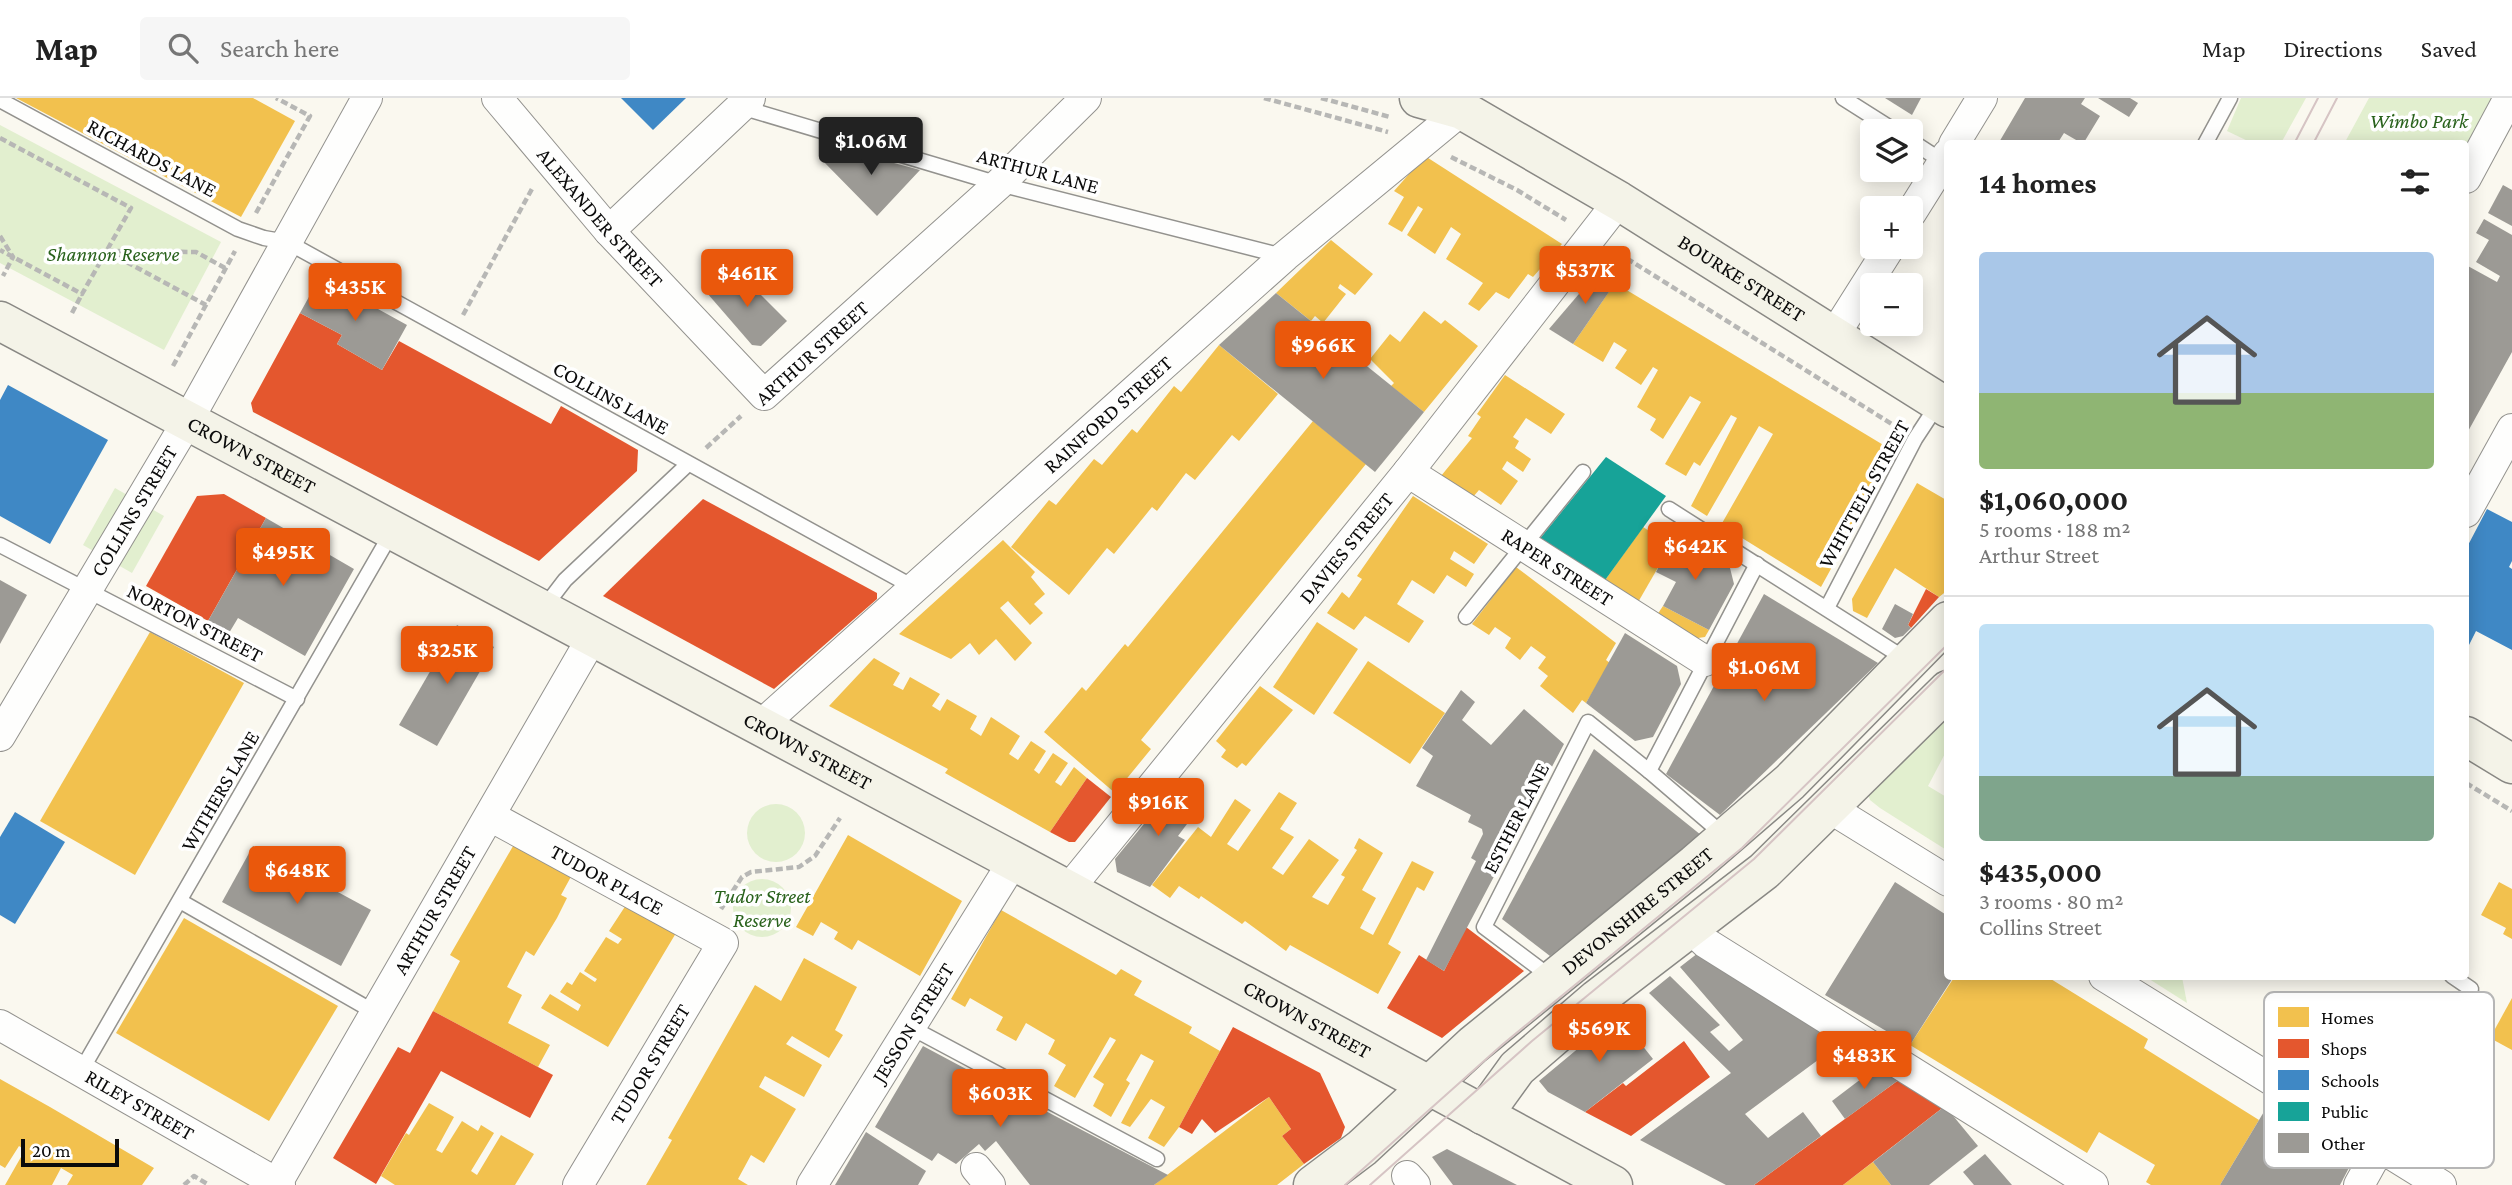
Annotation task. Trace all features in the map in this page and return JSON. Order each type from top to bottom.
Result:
[{"type":"street","name":"COLLINS STREET","points":[[0,736],[187,422],[368,98]]},
{"type":"street","name":"ALEXANDER STREET","points":[[497,98],[609,231],[764,396]]},
{"type":"street","name":"ARTHUR STREET","points":[[764,396],[999,184],[1086,98]]},
{"type":"street","name":"BOURKE STREET","points":[[1419,98],[1462,110],[1619,201],[1943,405]]},
{"type":"street","points":[[1957,140],[1982,98]]},
{"type":"street","points":[[2469,172],[2509,98]]},
{"type":"street","points":[[609,231],[746,102]]},
{"type":"street","name":"RAINFORD STREET","points":[[760,726],[1285,256],[1462,110]]},
{"type":"street","points":[[1922,196],[1944,162]]},
{"type":"street","name":"DAVIES STREET","points":[[1068,890],[1408,472],[1619,201]]},
{"type":"street","points":[[1833,337],[1882,259]]},
{"type":"street","name":"CROWN STREET","points":[[0,321],[1068,890],[1613,1185]]},
{"type":"street","points":[[2469,498],[2512,429]]},
{"type":"street","name":"RAPER STREET","points":[[1408,472],[1705,661]]},
{"type":"street","name":"DEVONSHIRE STREET","points":[[1313,1185],[1362,1149],[1473,1045],[1790,782],[1944,625]]},
{"type":"street","name":"ARTHUR STREET","points":[[279,1184],[592,638]]},
{"type":"street","name":"DEVONSHIRE STREET","points":[[1483,1115],[1517,1068],[1597,999],[1763,871],[1944,694]]},
{"type":"street","points":[[2469,738],[2512,764]]},
{"type":"street","points":[[1828,807],[1944,879]]},
{"type":"street","name":"TUDOR PLACE","points":[[490,816],[714,938]]},
{"type":"street","name":"JESSON STREET","points":[[812,1185],[1013,862]]},
{"type":"street","points":[[1689,928],[1706,943],[2093,1185]]},
{"type":"street","name":"TUDOR STREET","points":[[578,1185],[714,938]]},
{"type":"street","points":[[2110,980],[2264,1077]]},
{"type":"street","name":"RILEY STREET","points":[[0,1025],[279,1184]]},
{"type":"street","points":[[2359,1185],[2368,1168]]},
{"type":"street","points":[[2412,1168],[2441,1185]]},
{"type":"lane","points":[[1843,98],[1876,119]]},
{"type":"lane","points":[[2207,140],[2230,98]]},
{"type":"lane","name":"RICHARDS LANE","points":[[0,100],[238,229],[264,239],[287,242]]},
{"type":"lane","name":"ARTHUR LANE","points":[[746,102],[999,184],[1285,256]]},
{"type":"lane","points":[[1923,146],[1944,154]]},
{"type":"lane","name":"COLLINS LANE","points":[[287,242],[687,465],[915,588]]},
{"type":"lane","name":"WHITTELL STREET","points":[[1827,608],[1915,439],[1943,405]]},
{"type":"lane","points":[[542,611],[565,580],[687,465]]},
{"type":"lane","points":[[1466,617],[1583,472]]},
{"type":"lane","points":[[1669,509],[1908,660]]},
{"type":"lane","name":"WITHERS LANE","points":[[81,1071],[393,531]]},
{"type":"lane","name":"NORTON STREET","points":[[0,544],[297,699]]},
{"type":"lane","points":[[1726,836],[1649,771],[1757,564]]},
{"type":"lane","name":"ESTHER LANE","points":[[1553,979],[1485,926],[1588,722],[1649,771]]},
{"type":"lane","points":[[180,901],[376,1013]]},
{"type":"lane","points":[[2458,980],[2471,989]]},
{"type":"lane","points":[[910,1027],[1157,1159]]},
{"type":"path","points":[[0,138],[131,208],[72,313]]},
{"type":"path","points":[[453,334],[549,160]]},
{"type":"path","points":[[0,236],[13,257]]},
{"type":"path","points":[[0,250],[82,294]]},
{"type":"path","points":[[107,251],[196,252],[225,268]]},
{"type":"path","points":[[107,251],[206,305]]},
{"type":"path","points":[[3,276],[13,257]]},
{"type":"path","name":"ARTHUR STREET","points":[[687,465],[764,396]]},
{"type":"path","points":[[2469,785],[2512,811]]},
{"type":"path","points":[[714,938],[742,877],[751,872],[799,867],[815,856],[840,818]]},
{"type":"path","points":[[184,1185],[194,1175],[209,1185]]},
{"type":"green space","points":[[2241,98],[2306,98],[2283,140],[2246,140],[2227,131]]},
{"type":"green space","name":"Wimbo Park","points":[[2369,98],[2494,98],[2469,143],[2469,140],[2346,140]]},
{"type":"green space","name":"Shannon Reserve","points":[[0,125],[221,242],[164,350],[0,263]]},
{"type":"green space","points":[[115,488],[164,516],[132,573],[83,545]]},
{"type":"green space","points":[[1944,708],[1944,756],[1928,786],[1944,796],[1944,848],[1880,808],[1870,800],[1867,792]]},
{"type":"green space","name":"Tudor Street Reserve","points":[[776,804],[787,806],[800,817],[805,833],[803,844],[792,857],[776,862],[765,860],[752,849],[747,833],[749,822],[760,809]]},
{"type":"green space","name":"Tudor Street Reserve","points":[[762,879],[773,881],[786,892],[791,908],[789,919],[778,932],[762,937],[751,935],[738,924],[733,908],[735,897],[746,884]]},
{"type":"green space","points":[[2151,980],[2183,980],[2187,1003]]},
{"type":"building: Homes","points":[[16,98],[253,98],[295,121],[241,217]]},
{"type":"building: Homes","points":[[1425,156],[1562,244],[1533,277],[1528,274],[1509,299],[1496,292],[1479,311],[1468,304],[1483,283],[1446,259],[1461,234],[1451,227],[1435,254],[1407,235],[1423,209],[1418,206],[1402,232],[1388,224],[1404,197],[1394,191]]},
{"type":"building: Homes","points":[[1331,240],[1373,274],[1355,295],[1340,284],[1338,288],[1346,294],[1323,323],[1315,316],[1311,321],[1276,293]]},
{"type":"building: Homes","points":[[1615,283],[1895,452],[1821,587],[1721,525],[1773,434],[1759,426],[1707,516],[1691,506],[1737,418],[1731,415],[1700,466],[1694,462],[1686,476],[1665,464],[1701,402],[1690,396],[1663,439],[1650,430],[1656,419],[1637,407],[1658,370],[1653,367],[1641,385],[1615,368],[1627,350],[1614,342],[1603,362],[1573,344]]},
{"type":"building: Homes","points":[[1424,311],[1441,324],[1445,320],[1478,346],[1424,412],[1391,386],[1394,383],[1370,359],[1390,334],[1400,342]]},
{"type":"building: Homes","points":[[1219,345],[1278,394],[1239,441],[1232,435],[1195,480],[1186,473],[1157,511],[1152,507],[1114,554],[1107,548],[1069,595],[1011,547],[1049,500],[1056,505],[1094,459],[1102,465],[1132,429],[1137,433],[1174,386],[1181,392]]},
{"type":"building: Homes","points":[[1505,375],[1565,414],[1551,434],[1526,418],[1513,437],[1519,441],[1515,448],[1531,459],[1523,472],[1507,461],[1502,469],[1518,481],[1501,505],[1479,490],[1473,497],[1441,476],[1472,438],[1468,436],[1481,417],[1477,414]]},
{"type":"building: Homes","points":[[1313,421],[1366,464],[1141,740],[1151,749],[1115,793],[1044,732],[1082,687],[1086,691],[1125,644],[1128,647]]},
{"type":"building: Homes","points":[[1917,483],[1944,499],[1944,593],[1939,597],[1895,568],[1867,618],[1853,611],[1852,599]]},
{"type":"building: Homes","points":[[1413,496],[1488,544],[1474,564],[1454,551],[1450,559],[1474,574],[1466,587],[1447,575],[1434,594],[1412,580],[1397,604],[1424,621],[1409,643],[1365,616],[1354,630],[1327,613],[1342,592],[1349,598],[1362,579],[1357,576]]},
{"type":"building: Homes","points":[[1643,527],[1671,545],[1637,604],[1603,583]]},
{"type":"building: Homes","points":[[1003,540],[1035,572],[1031,577],[1045,594],[1034,604],[1043,613],[1030,625],[1008,601],[1000,608],[1032,643],[1015,661],[996,639],[979,655],[970,643],[951,659],[899,634]]},
{"type":"building: Homes","points":[[1516,567],[1616,643],[1606,660],[1610,663],[1586,703],[1582,700],[1573,713],[1540,686],[1548,676],[1538,668],[1546,657],[1531,646],[1520,660],[1505,648],[1511,638],[1495,627],[1489,635],[1472,624]]},
{"type":"building: Homes","points":[[1663,606],[1709,630],[1705,637],[1691,639],[1657,615]]},
{"type":"building: Homes","points":[[1317,622],[1358,649],[1314,715],[1273,687]]},
{"type":"building: Homes","points":[[150,632],[244,683],[135,875],[40,821]]},
{"type":"building: Homes","points":[[874,658],[900,673],[893,685],[903,690],[910,677],[940,694],[932,706],[940,711],[947,699],[977,716],[970,729],[981,736],[991,717],[1020,736],[1009,754],[1018,760],[1031,741],[1046,751],[1034,770],[1039,774],[1053,753],[1068,763],[1055,782],[1061,786],[1074,767],[1087,778],[1050,832],[945,773],[948,769],[829,706]]},
{"type":"building: Homes","points":[[1368,661],[1445,713],[1410,764],[1333,713]]},
{"type":"building: Homes","points":[[1260,686],[1293,710],[1246,766],[1242,763],[1237,768],[1221,757],[1226,750],[1216,741]]},
{"type":"building: Homes","points":[[1279,792],[1297,803],[1280,829],[1294,837],[1272,868],[1283,875],[1309,839],[1339,860],[1312,897],[1328,905],[1345,877],[1341,875],[1357,850],[1354,848],[1359,838],[1383,853],[1362,890],[1376,898],[1360,928],[1373,935],[1412,861],[1434,872],[1424,891],[1417,887],[1388,944],[1401,952],[1378,994],[1290,945],[1286,951],[1245,921],[1242,924],[1201,896],[1199,899],[1179,886],[1170,898],[1152,885],[1198,827],[1211,837],[1235,799],[1251,810],[1227,844],[1238,851]]},
{"type":"building: Homes","points":[[848,835],[962,901],[920,976],[858,940],[852,950],[834,939],[838,932],[821,922],[813,936],[796,927]]},
{"type":"building: Homes","points":[[516,841],[573,873],[561,895],[567,898],[557,918],[534,956],[526,951],[507,987],[522,995],[508,1023],[550,1045],[538,1067],[433,1011],[460,961],[450,955]]},
{"type":"building: Homes","points":[[2499,882],[2512,889],[2512,939],[2503,934],[2506,928],[2481,915]]},
{"type":"building: Homes","points":[[626,905],[679,928],[608,1047],[541,1008],[550,994],[578,1011],[581,1005],[560,992],[567,982],[572,985],[580,972],[595,982],[597,979],[584,971],[606,937],[618,944],[622,939],[609,931]]},
{"type":"building: Homes","points":[[1001,910],[1116,975],[1121,969],[1142,981],[1134,995],[1192,1027],[1189,1033],[1220,1051],[1179,1127],[1164,1147],[1148,1138],[1165,1107],[1151,1099],[1130,1127],[1121,1123],[1154,1061],[1141,1054],[1126,1080],[1130,1083],[1111,1117],[1093,1106],[1104,1084],[1093,1077],[1116,1040],[1110,1037],[1075,1098],[1054,1086],[1066,1065],[1048,1054],[1055,1040],[1026,1023],[1016,1041],[996,1030],[1003,1017],[970,998],[965,1007],[951,999]]},
{"type":"building: Homes","points":[[184,918],[338,1006],[269,1121],[116,1033]]},
{"type":"building: Homes","points":[[804,958],[857,987],[835,1030],[843,1035],[829,1058],[792,1036],[786,1044],[822,1065],[804,1097],[765,1076],[759,1087],[796,1109],[764,1163],[751,1155],[738,1179],[748,1185],[646,1185],[672,1140],[668,1138],[755,985],[781,1001]]},
{"type":"building: Homes","points":[[1952,980],[2052,980],[2148,1039],[2144,1048],[2259,1120],[2220,1185],[2151,1185],[2146,1182],[2155,1165],[2099,1132],[2087,1153],[1910,1045]]},
{"type":"building: Homes","points":[[2512,998],[2512,1050],[2494,1040],[2494,1031]]},
{"type":"building: Homes","points":[[0,1079],[154,1168],[142,1185],[67,1185],[73,1175],[61,1168],[52,1185],[5,1185],[25,1150],[19,1146],[5,1168],[0,1165]]},
{"type":"building: Homes","points":[[1269,1097],[1291,1129],[1282,1136],[1304,1164],[1277,1185],[1154,1185]]},
{"type":"building: Homes","points":[[429,1103],[454,1117],[436,1150],[442,1153],[462,1121],[478,1131],[481,1125],[494,1133],[471,1171],[477,1175],[501,1135],[534,1154],[515,1185],[395,1185],[381,1176],[406,1133],[409,1135]]},
{"type":"building: Homes","points":[[1873,1162],[1891,1185],[1843,1185]]},
{"type":"building: Shops","points":[[300,313],[342,335],[337,344],[382,370],[399,341],[551,424],[561,406],[638,450],[637,471],[539,561],[253,412],[251,403]]},
{"type":"building: Shops","points":[[224,494],[266,518],[208,621],[146,586],[197,496]]},
{"type":"building: Shops","points":[[703,499],[877,593],[877,599],[774,689],[603,596]]},
{"type":"building: Shops","points":[[1926,589],[1939,597],[1911,628],[1908,625]]},
{"type":"building: Shops","points":[[1087,778],[1111,797],[1075,842],[1069,842],[1050,832]]},
{"type":"building: Shops","points":[[1466,927],[1524,971],[1442,1038],[1387,1008],[1419,955],[1444,971]]},
{"type":"building: Shops","points":[[433,1011],[553,1075],[530,1118],[441,1071],[376,1184],[333,1158],[398,1047],[410,1053]]},
{"type":"building: Shops","points":[[1233,1027],[1320,1073],[1345,1127],[1341,1138],[1304,1164],[1282,1136],[1291,1129],[1269,1097],[1215,1133],[1202,1119],[1192,1134],[1179,1127]]},
{"type":"building: Shops","points":[[1684,1041],[1710,1077],[1631,1136],[1585,1112],[1623,1083],[1626,1086]]},
{"type":"building: Shops","points":[[1900,1079],[1945,1106],[1843,1185],[1754,1185]]},
{"type":"building: Schools","points":[[621,98],[686,98],[653,130]]},
{"type":"building: Schools","points":[[8,385],[108,440],[50,544],[0,516],[0,400]]},
{"type":"building: Schools","points":[[2487,509],[2512,522],[2512,561],[2509,567],[2512,569],[2512,650],[2476,631],[2469,645],[2469,543]]},
{"type":"building: Schools","points":[[15,812],[65,842],[15,924],[0,915],[0,837]]},
{"type":"building: Public","points":[[1606,457],[1666,496],[1603,583],[1538,541]]},
{"type":"building: Other","points":[[1885,98],[1921,98],[1912,115]]},
{"type":"building: Other","points":[[2025,98],[2085,98],[2081,104],[2100,116],[2085,140],[2076,140],[2064,133],[2060,140],[2000,140]]},
{"type":"building: Other","points":[[2098,98],[2130,98],[2138,103],[2129,117]]},
{"type":"building: Other","points":[[835,149],[874,158],[881,153],[894,163],[920,170],[877,216],[823,161]]},
{"type":"building: Other","points":[[2503,185],[2512,190],[2512,226],[2488,213]]},
{"type":"building: Other","points":[[2484,219],[2512,235],[2512,352],[2469,430],[2469,267],[2497,282],[2500,276],[2476,262],[2489,240],[2476,233]]},
{"type":"building: Other","points":[[1608,268],[1620,276],[1573,344],[1549,329],[1596,274]]},
{"type":"building: Other","points":[[735,269],[787,321],[761,346],[752,345],[707,293]]},
{"type":"building: Other","points":[[320,277],[407,325],[382,370],[337,344],[342,335],[300,313]]},
{"type":"building: Other","points":[[1276,293],[1424,412],[1375,472],[1219,345]]},
{"type":"building: Other","points":[[266,518],[354,569],[305,656],[238,618],[229,633],[208,621]]},
{"type":"building: Other","points":[[1678,532],[1730,568],[1734,584],[1709,630],[1663,606],[1676,582],[1656,572]]},
{"type":"building: Other","points":[[0,580],[27,595],[0,644]]},
{"type":"building: Other","points":[[1764,594],[1878,663],[1720,815],[1666,774]]},
{"type":"building: Other","points":[[1895,604],[1913,614],[1908,625],[1911,628],[1903,636],[1895,638],[1882,629]]},
{"type":"building: Other","points":[[457,625],[494,647],[437,746],[399,725]]},
{"type":"building: Other","points":[[1625,633],[1677,666],[1681,684],[1653,737],[1635,741],[1586,703]]},
{"type":"building: Other","points":[[1461,690],[1475,702],[1462,720],[1491,745],[1524,709],[1564,744],[1444,971],[1426,960],[1476,861],[1471,858],[1483,834],[1482,829],[1468,822],[1471,815],[1416,786],[1433,756],[1422,748]]},
{"type":"building: Other","points":[[1594,749],[1701,835],[1550,956],[1502,919]]},
{"type":"building: Other","points":[[1177,784],[1202,804],[1178,836],[1185,840],[1150,887],[1117,872],[1115,859]]},
{"type":"building: Other","points":[[253,846],[371,910],[341,966],[222,902]]},
{"type":"building: Other","points":[[1895,882],[1944,913],[1944,980],[1951,980],[1910,1045],[1825,995]]},
{"type":"building: Other","points":[[1698,953],[1841,1043],[1745,1114],[1768,1138],[1803,1112],[1821,1136],[1754,1185],[1726,1185],[1640,1140],[1731,1073],[1649,993],[1670,976],[1720,1025],[1710,1032],[1729,1051],[1743,1040],[1680,967]]},
{"type":"building: Other","points":[[1628,1007],[1640,1022],[1630,1030],[1653,1059],[1585,1112],[1548,1092],[1539,1081]]},
{"type":"building: Other","points":[[923,1046],[1168,1175],[1154,1185],[1030,1185],[996,1141],[985,1151],[979,1144],[956,1164],[938,1153],[932,1161],[875,1127]]},
{"type":"building: Other","points":[[1878,1066],[1900,1079],[1845,1119],[1832,1101]]},
{"type":"building: Other","points":[[1945,1106],[1978,1146],[1929,1185],[1891,1185],[1873,1162]]},
{"type":"building: Other","points":[[2264,1112],[2264,1168],[2349,1168],[2340,1185],[2220,1185]]},
{"type":"building: Other","points":[[866,1132],[926,1171],[918,1185],[835,1185]]},
{"type":"building: Other","points":[[1447,1149],[1517,1185],[1453,1185],[1432,1157]]},
{"type":"building: Other","points":[[1985,1154],[2012,1185],[1974,1185],[1963,1172]]},
{"type":"tram line","points":[[2296,140],[2318,98]]},
{"type":"tram line","points":[[2315,140],[2337,98]]},
{"type":"tram line","points":[[1345,1185],[1503,1044],[1742,848],[1944,648]]},
{"type":"tram line","points":[[1370,1185],[1532,1041],[1754,859],[1944,671]]}]
